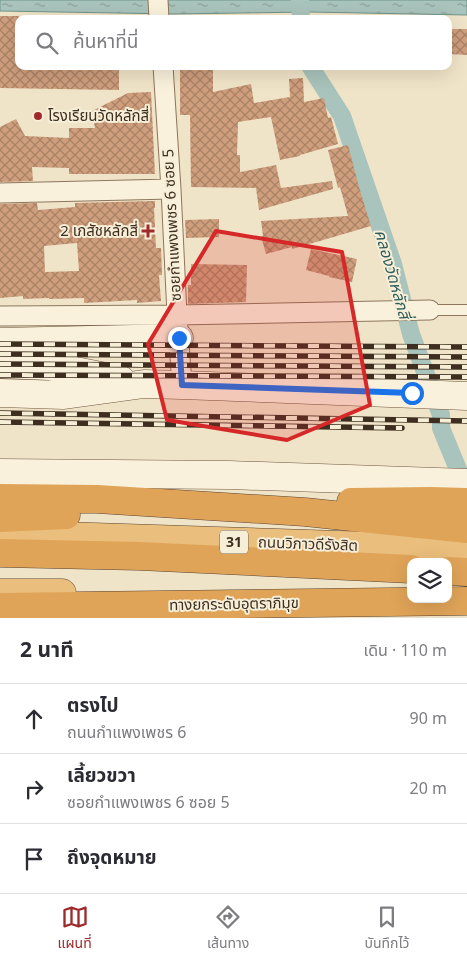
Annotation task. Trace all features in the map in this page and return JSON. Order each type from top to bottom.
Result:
[{"type":"highway","points":[[0,518],[461,492]]},
{"type":"highway","points":[[0,498],[97,499],[306,512],[467,529]]},
{"type":"highway","name":"ถนนวิภาวดีรังสิต","points":[[0,534],[467,549]]},
{"type":"highway","name":"31","points":[[0,553],[139,556],[407,569]]},
{"type":"highway","points":[[452,571],[467,572]]},
{"type":"highway","points":[[0,593],[407,592]]},
{"type":"highway","points":[[452,592],[467,592]]},
{"type":"highway","name":"ทางยกระดับอุตราภิมุข","points":[[0,607],[467,601]]},
{"type":"main road","points":[[0,342],[178,326]]},
{"type":"main road","points":[[0,364],[50,366],[144,384],[467,396]]},
{"type":"main road","points":[[0,393],[64,395],[144,384]]},
{"type":"main road","points":[[0,473],[229,475],[461,492]]},
{"type":"street","points":[[158,0],[159,15]]},
{"type":"street","name":"ซอยกำแพงเพชร 6 ซอย 5","points":[[163,70],[182,385]]},
{"type":"street","points":[[0,193],[171,189]]},
{"type":"street","points":[[0,316],[178,326],[375,311],[430,310]]},
{"type":"lane","points":[[430,310],[467,310]]},
{"type":"highlighted area","points":[[216,231],[342,252],[370,405],[287,440],[167,420],[148,344]]},
{"type":"water","points":[[0,0],[467,0],[467,15],[309,12],[174,14],[0,11]]},
{"type":"building","points":[[0,16],[15,16],[15,70],[119,70],[119,90],[0,88]]},
{"type":"building","points":[[452,29],[467,29],[467,55],[452,54]]},
{"type":"building","points":[[180,70],[213,70],[213,92],[251,84],[254,103],[290,97],[289,79],[303,78],[304,102],[324,98],[328,118],[331,117],[338,144],[280,160],[271,117],[238,122],[237,155],[240,155],[240,172],[276,165],[281,188],[332,181],[333,189],[259,210],[256,188],[191,187],[190,115],[180,115]]},
{"type":"building","points":[[151,92],[155,174],[69,174],[69,168],[32,167],[33,181],[0,182],[0,127],[16,119],[25,136],[69,138],[69,128],[95,128],[92,111],[128,93]]},
{"type":"building","points":[[348,145],[371,226],[292,249],[292,247],[266,254],[261,236],[263,236],[261,221],[348,216],[328,150]]},
{"type":"building","points":[[155,201],[156,248],[161,248],[162,275],[159,275],[161,301],[137,303],[137,300],[84,303],[84,298],[23,299],[23,296],[0,298],[0,204],[37,203],[38,210],[75,207],[75,203]],"holes":[[[77,243],[79,271],[45,272],[44,246]]]},
{"type":"building","points":[[219,219],[219,237],[186,238],[185,220]]},
{"type":"building","points":[[311,249],[357,259],[352,282],[306,270]]},
{"type":"building","points":[[191,264],[247,265],[246,302],[188,304],[188,285],[191,285]]},
{"type":"waterway","name":"คลองวัดหลักสี่","points":[[300,0],[301,15]]},
{"type":"waterway","name":"คลองวัดหลักสี่","points":[[313,70],[342,116],[393,264],[411,334],[441,415],[441,428],[462,479],[467,485]]},
{"type":"railway","points":[[0,344],[467,347]]},
{"type":"railway","points":[[0,354],[467,357]]},
{"type":"railway","points":[[0,364],[467,367]]},
{"type":"railway","points":[[0,375],[467,377]]},
{"type":"railway","points":[[0,413],[467,421]]},
{"type":"railway","points":[[0,422],[402,428]]},
{"type":"place","name":"โรงเรียนวัดหลักสี่","points":[[38,116]]},
{"type":"place","name":"2 เภสัชหลักสี่","points":[[148,231]]},
{"type":"route","points":[[179,338],[182,385],[412,393]]}]
